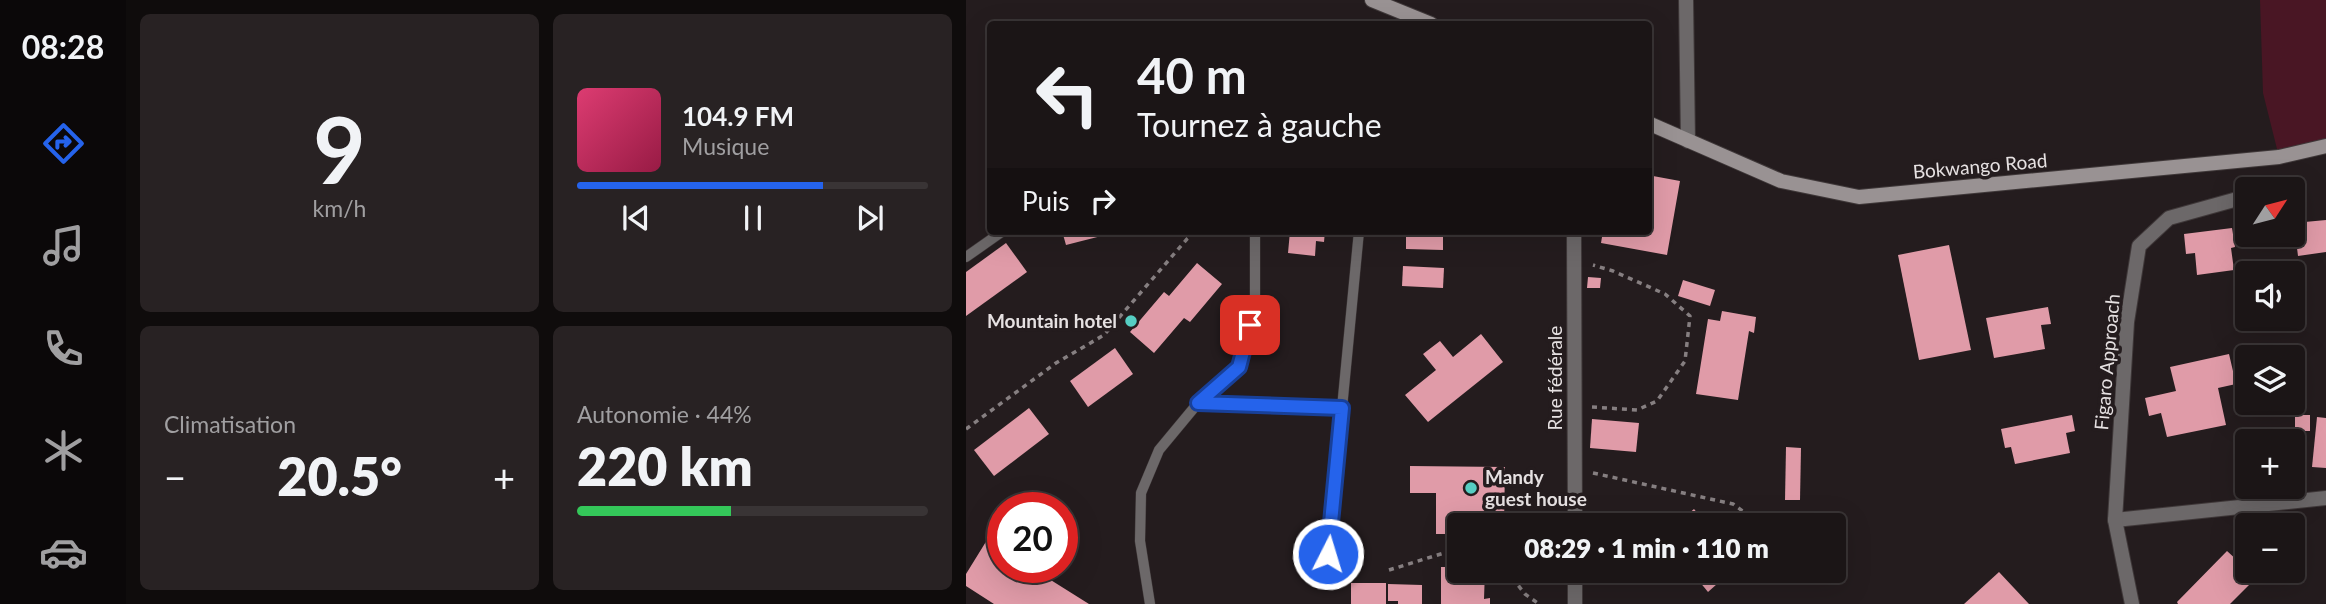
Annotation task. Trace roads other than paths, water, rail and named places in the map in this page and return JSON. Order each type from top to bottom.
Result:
[{"type":"street","points":[[1371,0],[1403,19]]},
{"type":"street","points":[[1686,0],[1688,141]]},
{"type":"street","name":"Bokwango Road","points":[[1652,125],[1781,181],[1859,197],[2279,157],[2326,146]]},
{"type":"street","name":"Figaro Approach","points":[[2132,604],[2115,520],[2127,322],[2139,246],[2169,218],[2235,200]]},
{"type":"street","name":"Rue fédérale","points":[[1574,235],[1574,513]]},
{"type":"street","points":[[2115,520],[2326,498]]},
{"type":"street","points":[[1575,583],[1575,604]]},
{"type":"lane","points":[[966,257],[997,235]]},
{"type":"lane","points":[[1150,604],[1140,541],[1141,493],[1159,450],[1198,403],[1239,367],[1255,304],[1255,235]]},
{"type":"lane","points":[[1328,554],[1359,235]]},
{"type":"lane","points":[[1198,403],[1342,408]]},
{"type":"place","name":"Mountain hotel","points":[[1131,321]]},
{"type":"place","name":"Mandy guest house","points":[[1471,488]]}]
